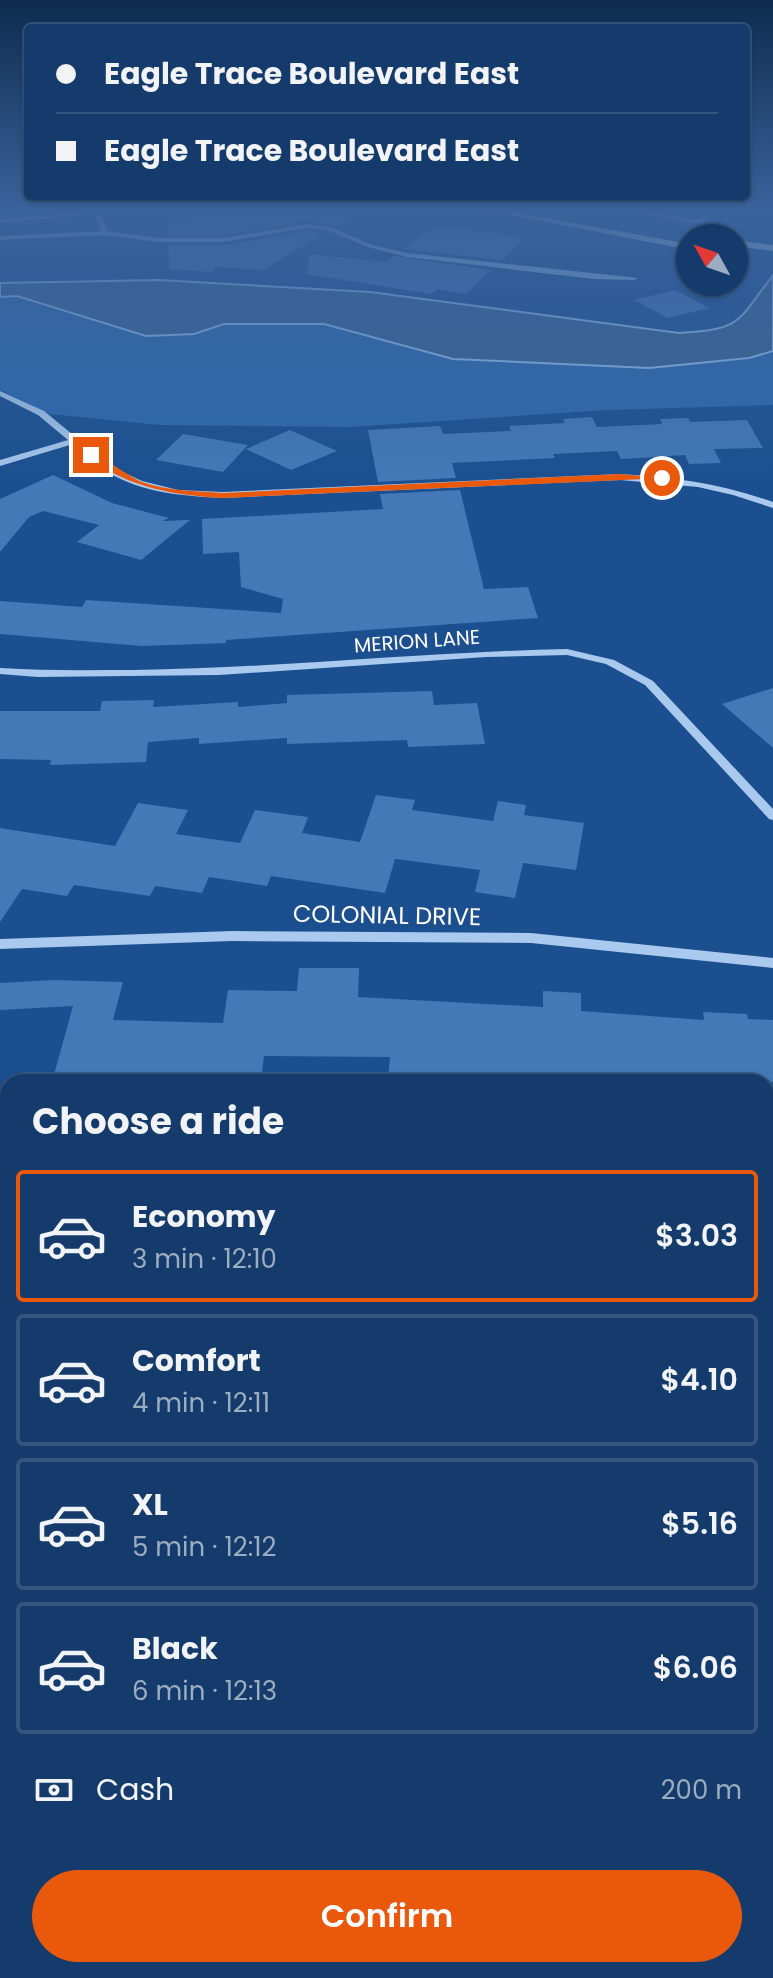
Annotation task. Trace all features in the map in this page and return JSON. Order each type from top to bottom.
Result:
[{"type":"street","points":[[0,393],[41,413],[109,469],[139,483],[178,493],[223,495],[620,477],[662,478],[708,486],[773,505]]},
{"type":"street","points":[[0,463],[73,441]]},
{"type":"street","name":"MERION LANE","points":[[0,671],[38,674],[219,672],[486,654],[567,652],[610,662],[649,683],[773,816]]},
{"type":"street","name":"COLONIAL DRIVE","points":[[0,944],[232,936],[531,938],[773,963]]},
{"type":"shaded area","points":[[0,300],[29,300],[146,334],[343,312],[773,345],[773,405],[606,410],[350,427],[160,425],[50,414],[0,390]]},
{"type":"shaded area","points":[[31,300],[433,300],[679,333],[727,326],[755,300],[773,300],[773,351],[749,358],[649,368],[453,359],[324,324],[224,324],[194,334],[146,336]]},
{"type":"building","points":[[635,300],[694,300],[709,308],[668,318]]},
{"type":"building","points":[[592,417],[597,427],[662,424],[660,419],[688,418],[690,422],[747,420],[763,448],[714,449],[721,463],[689,464],[685,455],[621,459],[617,451],[553,454],[555,458],[452,463],[456,478],[378,482],[368,430],[440,426],[443,434],[511,431],[509,426],[565,423],[563,419]]},
{"type":"building","points":[[290,430],[337,451],[291,470],[246,449]]},
{"type":"building","points":[[183,434],[248,445],[223,472],[156,460]]},
{"type":"building","points":[[53,475],[112,503],[169,518],[162,521],[190,520],[141,560],[77,542],[99,525],[43,511],[29,517],[0,552],[0,499]]},
{"type":"building","points":[[460,490],[484,589],[528,587],[538,618],[226,640],[226,643],[142,646],[0,634],[0,601],[82,607],[86,600],[281,613],[283,599],[241,587],[239,552],[203,554],[202,519],[383,509],[380,494]]},
{"type":"building","points":[[773,688],[773,748],[722,704]]},
{"type":"building","points":[[432,691],[434,705],[477,703],[485,744],[408,747],[407,740],[287,744],[287,738],[199,744],[199,738],[148,742],[146,762],[50,765],[51,760],[0,759],[0,711],[100,711],[102,701],[154,700],[153,707],[238,702],[238,707],[287,703],[287,695]]},
{"type":"building","points":[[376,795],[415,800],[412,810],[493,821],[498,801],[526,805],[524,815],[584,823],[576,870],[523,863],[515,898],[475,892],[480,870],[395,859],[385,893],[271,876],[267,886],[209,877],[202,893],[155,886],[150,896],[74,885],[67,896],[22,889],[0,922],[0,828],[115,846],[138,803],[188,810],[176,834],[240,843],[255,810],[308,817],[302,833],[360,842]]},
{"type":"building","points":[[299,968],[359,968],[358,997],[543,1007],[543,991],[581,993],[581,1011],[704,1020],[703,1012],[747,1014],[748,1019],[773,1020],[773,1074],[388,1074],[390,1057],[264,1056],[262,1074],[54,1074],[73,1006],[0,1010],[0,983],[54,980],[123,982],[113,1020],[223,1023],[228,990],[297,991]]},
{"type":"route","points":[[91,455],[109,469],[139,483],[178,493],[223,495],[620,477],[662,478]]}]
